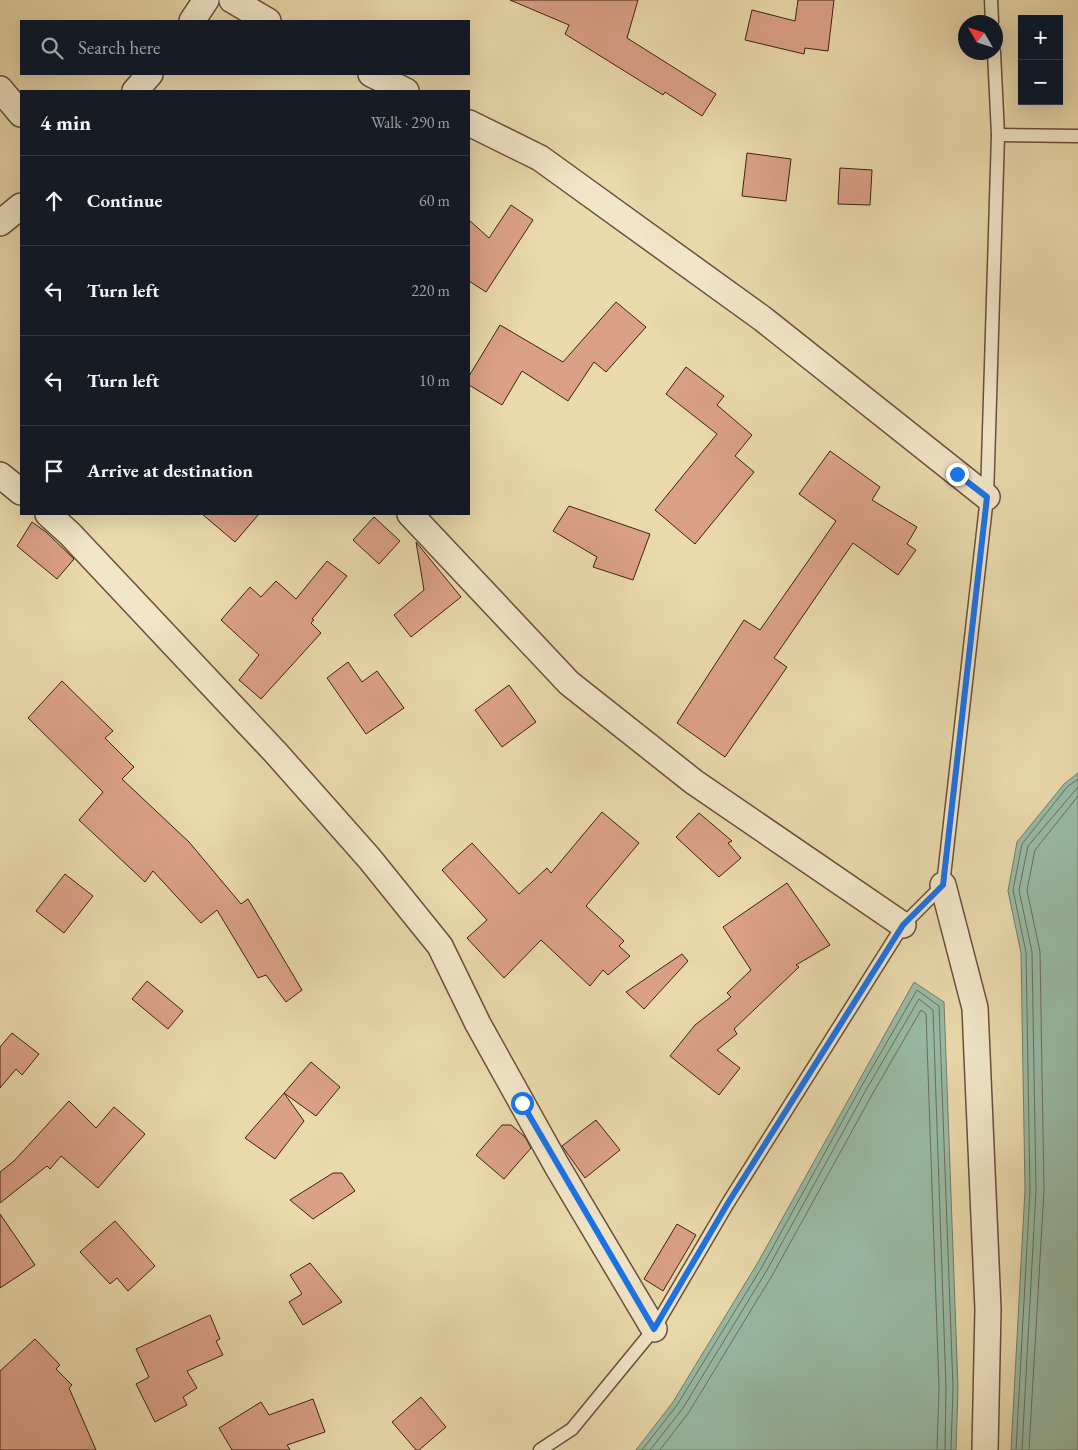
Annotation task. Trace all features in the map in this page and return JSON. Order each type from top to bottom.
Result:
[{"type":"street","points":[[193,20],[206,0]]},
{"type":"street","points":[[232,0],[266,20]]},
{"type":"street","points":[[136,90],[149,75]]},
{"type":"street","points":[[373,75],[404,90]]},
{"type":"street","points":[[0,89],[20,113]]},
{"type":"street","points":[[470,123],[540,158],[763,319],[987,497]]},
{"type":"street","points":[[0,223],[20,207]]},
{"type":"street","points":[[0,475],[20,491]]},
{"type":"street","points":[[49,515],[70,534],[276,753],[368,858],[440,946],[478,1024],[557,1166],[654,1329]]},
{"type":"street","points":[[411,515],[569,683],[694,782],[903,925]]},
{"type":"street","points":[[943,885],[975,1008],[988,1309],[984,1450]]},
{"type":"lane","points":[[991,0],[992,15]]},
{"type":"lane","points":[[540,1450],[572,1429],[654,1329],[738,1187],[903,925],[943,885],[987,497],[998,135],[994,60]]},
{"type":"lane","points":[[998,135],[1078,136]]},
{"type":"water","points":[[1078,773],[1078,1450],[1011,1450],[1025,1190],[1021,953],[1008,891],[1017,842],[1064,784]]},
{"type":"water","points":[[914,982],[944,1002],[958,1388],[956,1450],[636,1450],[673,1402],[757,1264]]},
{"type":"building","points":[[510,0],[638,0],[627,38],[716,94],[702,116],[665,92],[663,95],[565,34],[569,25]]},
{"type":"building","points":[[798,0],[834,0],[828,51],[805,48],[804,54],[745,40],[752,10],[795,21]]},
{"type":"building","points":[[747,153],[791,159],[786,201],[742,196]]},
{"type":"building","points":[[840,168],[872,170],[870,205],[838,204]]},
{"type":"building","points":[[511,205],[533,220],[486,292],[470,282],[470,221],[489,238]]},
{"type":"building","points":[[616,302],[646,327],[606,372],[594,362],[568,401],[522,371],[502,405],[470,386],[470,374],[500,325],[563,362]]},
{"type":"building","points":[[686,367],[724,396],[717,405],[752,435],[735,456],[754,472],[695,544],[655,510],[717,434],[666,394]]},
{"type":"building","points":[[830,451],[880,487],[872,500],[917,527],[907,544],[916,550],[898,575],[853,543],[774,658],[787,667],[725,757],[677,723],[744,620],[760,630],[836,521],[799,494]]},
{"type":"building","points":[[569,506],[650,534],[633,580],[593,567],[597,557],[553,531]]},
{"type":"building","points":[[203,515],[258,515],[235,542]]},
{"type":"building","points":[[374,517],[400,541],[379,564],[353,540]]},
{"type":"building","points":[[32,522],[46,532],[74,559],[57,579],[17,546]]},
{"type":"building","points":[[416,542],[461,597],[411,637],[394,615],[424,590]]},
{"type":"building","points":[[327,561],[347,576],[312,619],[314,620],[311,623],[321,633],[261,699],[239,680],[259,655],[221,620],[250,587],[261,597],[276,581],[296,599]]},
{"type":"building","points":[[348,662],[362,682],[377,671],[404,708],[366,734],[327,678]]},
{"type":"building","points":[[62,681],[113,731],[105,738],[134,767],[122,779],[189,842],[241,904],[248,899],[302,990],[286,1002],[266,975],[258,978],[217,910],[201,923],[153,871],[145,882],[79,820],[103,792],[28,718]]},
{"type":"building","points":[[509,685],[536,722],[502,747],[475,710]]},
{"type":"building","points":[[602,812],[639,843],[586,906],[624,941],[619,946],[630,956],[608,975],[603,970],[590,986],[541,940],[504,978],[467,938],[487,920],[442,870],[472,843],[519,894],[547,868],[551,873]]},
{"type":"building","points":[[699,813],[732,841],[728,843],[741,858],[719,877],[676,837]]},
{"type":"building","points":[[65,874],[93,896],[64,933],[36,911]]},
{"type":"building","points":[[787,883],[830,945],[796,965],[799,967],[734,1029],[737,1034],[717,1050],[740,1068],[719,1095],[670,1056],[695,1025],[731,997],[727,993],[751,970],[723,927]]},
{"type":"building","points":[[682,954],[688,961],[644,1009],[626,992]]},
{"type":"building","points":[[147,981],[183,1011],[168,1029],[132,999]]},
{"type":"building","points":[[12,1033],[39,1054],[22,1075],[16,1069],[0,1088],[0,1047]]},
{"type":"building","points":[[311,1062],[340,1087],[316,1116],[284,1093]]},
{"type":"building","points":[[284,1093],[304,1121],[275,1159],[245,1138]]},
{"type":"building","points":[[69,1101],[96,1128],[114,1107],[145,1134],[98,1188],[61,1156],[50,1169],[47,1166],[0,1203],[0,1172],[14,1161]]},
{"type":"building","points":[[596,1120],[620,1150],[585,1178],[562,1146]]},
{"type":"building","points":[[502,1125],[511,1125],[525,1137],[531,1148],[504,1179],[476,1155]]},
{"type":"building","points":[[333,1173],[342,1173],[355,1191],[313,1219],[290,1200]]},
{"type":"building","points":[[0,1214],[35,1265],[0,1288]]},
{"type":"building","points":[[115,1221],[155,1266],[128,1291],[117,1278],[110,1284],[80,1252]]},
{"type":"building","points":[[677,1224],[696,1235],[663,1291],[644,1279]]},
{"type":"building","points":[[310,1263],[342,1302],[303,1325],[289,1302],[302,1294],[290,1275]]},
{"type":"building","points":[[210,1315],[220,1339],[216,1341],[223,1355],[187,1371],[197,1388],[183,1397],[187,1405],[155,1422],[136,1384],[149,1377],[136,1349]]},
{"type":"building","points":[[35,1339],[60,1365],[56,1369],[72,1385],[69,1388],[96,1450],[0,1450],[0,1371]]},
{"type":"building","points":[[421,1397],[446,1427],[419,1450],[416,1450],[392,1422]]},
{"type":"building","points":[[313,1399],[325,1432],[287,1445],[290,1450],[232,1450],[219,1428],[261,1402],[269,1415]]},
{"type":"route","points":[[522,1103],[557,1166],[654,1329],[728,1203],[903,925],[943,885],[987,497],[957,474]]}]
